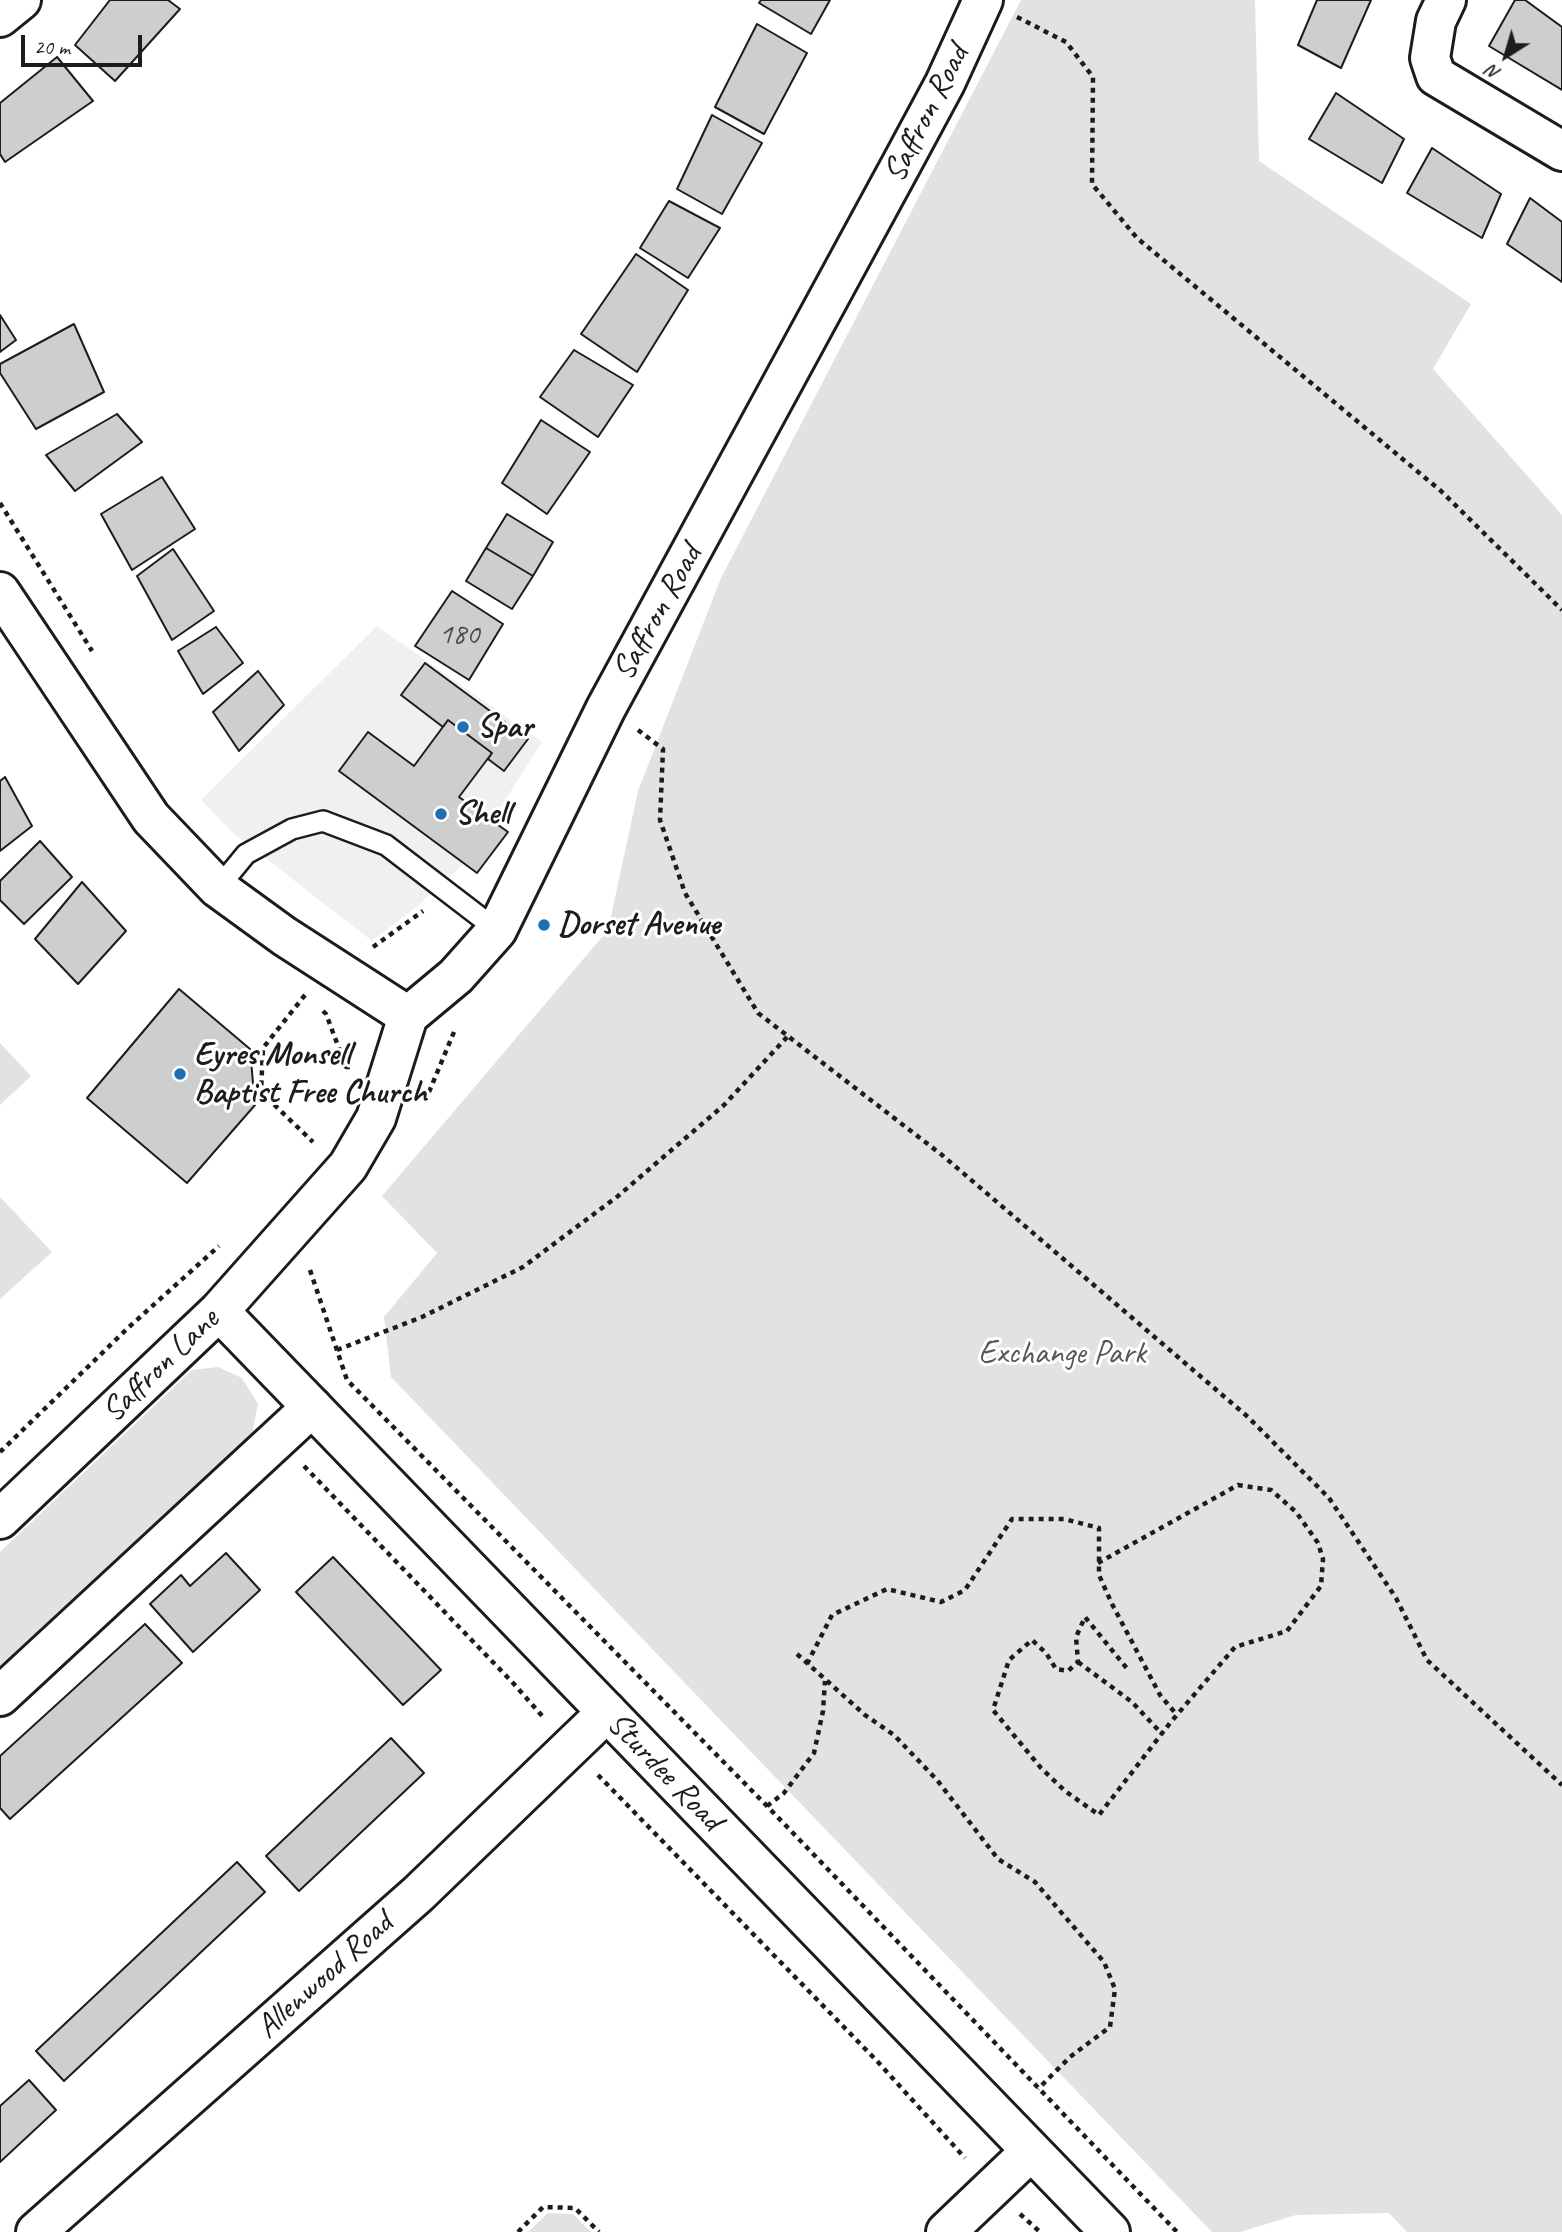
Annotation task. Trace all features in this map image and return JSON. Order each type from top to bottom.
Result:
[{"type":"street","points":[[0,17],[21,0]]},
{"type":"street","name":"Saffron Road","points":[[408,1016],[456,976],[497,930],[606,708],[945,83],[983,0]]},
{"type":"street","points":[[1446,0],[1436,21],[1430,58],[1436,76],[1562,151]]},
{"type":"street","points":[[0,592],[151,818],[218,888],[330,966],[408,1016]]},
{"type":"street","name":"Saffron Lane","points":[[0,1519],[219,1311],[348,1166],[376,1118],[408,1016]]},
{"type":"street","name":"Sturdee Road","points":[[219,1311],[1110,2232]]},
{"type":"street","points":[[0,1696],[313,1407]]},
{"type":"street","name":"Allenwood Road","points":[[36,2232],[418,1894],[607,1712]]},
{"type":"street","points":[[947,2232],[1031,2151]]},
{"type":"lane","points":[[218,888],[246,854],[292,828],[323,821],[386,845],[497,930]]},
{"type":"path","points":[[1017,17],[1066,42],[1093,77],[1092,184],[1137,238],[1441,491],[1562,610]]},
{"type":"path","points":[[0,503],[94,656]]},
{"type":"path","points":[[606,708],[663,749],[660,820],[685,893],[758,1013],[942,1155],[1248,1417],[1329,1498],[1396,1598],[1427,1660],[1562,1786]]},
{"type":"path","points":[[313,1142],[261,1092],[263,1048],[330,966]]},
{"type":"path","points":[[337,1350],[422,1317],[523,1267],[618,1196],[723,1105],[788,1036]]},
{"type":"path","points":[[0,1452],[220,1245]]},
{"type":"path","points":[[305,1257],[347,1380],[767,1806],[1177,2232]]},
{"type":"path","points":[[276,1440],[320,1480],[514,1684],[570,1747],[867,2051],[992,2188],[1040,2232]]},
{"type":"path","points":[[1078,1662],[1068,1671],[1056,1669],[1046,1653],[1032,1640],[1009,1660],[993,1710],[1041,1768],[1065,1791],[1099,1815],[1234,1647],[1287,1631],[1321,1586],[1323,1559],[1318,1543],[1296,1512],[1271,1490],[1238,1485],[1098,1563]]},
{"type":"path","points":[[807,1664],[832,1615],[887,1589],[941,1602],[965,1590],[1012,1519],[1064,1519],[1099,1528],[1099,1575],[1160,1695],[1177,1715]]},
{"type":"path","points":[[1129,1671],[1085,1617],[1076,1637],[1078,1662],[1132,1702],[1162,1734]]},
{"type":"path","points":[[797,1654],[865,1715],[894,1735],[937,1780],[998,1859],[1035,1882],[1104,1962],[1115,1989],[1110,2027],[1070,2057],[1038,2089]]},
{"type":"path","points":[[767,1806],[784,1793],[814,1753],[823,1712],[825,1680]]},
{"type":"path","points":[[518,2232],[543,2207],[575,2208],[599,2232]]},
{"type":"shaded area","points":[[377,626],[542,742],[466,862],[415,908],[372,941],[233,833],[201,800]]},
{"type":"green space","name":"Exchange Park","points":[[1021,0],[1255,0],[1259,161],[1471,304],[1433,369],[1562,515],[1562,2232],[1407,2232],[1389,2213],[1296,2215],[1240,2232],[1212,2232],[391,1377],[384,1317],[437,1253],[382,1196],[608,930],[638,791],[721,578]]},
{"type":"green space","points":[[0,1043],[31,1076],[0,1105]]},
{"type":"green space","points":[[0,1197],[52,1252],[0,1299]]},
{"type":"green space","points":[[218,1367],[242,1378],[258,1404],[252,1434],[0,1671],[0,1552],[192,1370]]},
{"type":"green space","points":[[548,2213],[573,2214],[591,2232],[528,2232]]},
{"type":"building","points":[[110,0],[168,0],[180,9],[115,81],[75,45]]},
{"type":"building","points":[[761,0],[830,0],[811,34],[759,3]]},
{"type":"building","points":[[1317,0],[1371,0],[1341,68],[1298,45]]},
{"type":"building","points":[[1515,0],[1525,0],[1562,27],[1562,90],[1489,46]]},
{"type":"building","points":[[757,24],[807,53],[764,134],[715,107]]},
{"type":"building","points":[[57,57],[93,101],[5,162],[0,154],[0,103]]},
{"type":"building","points":[[1336,93],[1404,139],[1382,183],[1309,139]]},
{"type":"building","points":[[712,115],[762,143],[722,214],[677,189]]},
{"type":"building","points":[[1432,148],[1501,194],[1482,238],[1407,193]]},
{"type":"building","points":[[1530,198],[1562,222],[1562,282],[1507,244]]},
{"type":"building","points":[[669,201],[720,228],[688,278],[640,248]]},
{"type":"building","points":[[636,254],[688,290],[637,372],[581,334]]},
{"type":"building","points":[[0,315],[16,340],[0,352]]},
{"type":"building","points":[[74,324],[104,392],[36,429],[0,373],[0,364]]},
{"type":"building","points":[[574,350],[633,385],[598,437],[540,397]]},
{"type":"building","points":[[117,414],[142,442],[75,491],[46,455]]},
{"type":"building","points":[[541,420],[590,452],[547,514],[502,483]]},
{"type":"building","points":[[162,477],[195,529],[132,570],[101,514]]},
{"type":"building","points":[[507,514],[553,542],[533,576],[486,548]]},
{"type":"building","points":[[486,548],[533,576],[512,609],[466,581]]},
{"type":"building","points":[[173,549],[214,611],[172,640],[137,576]]},
{"type":"building","points":[[452,591],[503,624],[469,680],[415,646]]},
{"type":"building","points":[[216,627],[243,663],[203,694],[178,651]]},
{"type":"building","points":[[425,663],[528,739],[504,771],[488,759],[492,753],[448,720],[443,727],[401,695]]},
{"type":"building","points":[[258,671],[284,705],[239,751],[213,712]]},
{"type":"building","name":"Shell","points":[[448,720],[492,753],[459,797],[508,832],[477,873],[339,771],[368,732],[414,766]]},
{"type":"building","points":[[5,777],[32,826],[0,851],[0,781]]},
{"type":"building","points":[[40,841],[72,877],[24,924],[0,900],[0,881]]},
{"type":"building","points":[[82,882],[126,931],[78,984],[35,939]]},
{"type":"building","name":"Eyres Monsell Baptist Free Church","points":[[179,989],[250,1049],[255,1105],[187,1183],[87,1098]]},
{"type":"building","points":[[226,1553],[260,1590],[193,1652],[150,1604],[181,1575],[190,1586]]},
{"type":"building","points":[[333,1557],[441,1670],[403,1705],[296,1592]]},
{"type":"building","points":[[145,1624],[182,1663],[10,1819],[0,1808],[0,1756]]},
{"type":"building","points":[[391,1738],[424,1773],[299,1891],[266,1856]]},
{"type":"building","points":[[237,1862],[265,1892],[64,2081],[36,2051]]},
{"type":"building","points":[[29,2080],[56,2110],[0,2162],[0,2106]]},
{"type":"place","name":"Spar","points":[[463,727]]},
{"type":"place","name":"Shell","points":[[441,814]]},
{"type":"place","name":"Dorset Avenue","points":[[544,925]]},
{"type":"place","name":"Eyres Monsell Baptist Free Church","points":[[180,1074]]}]
